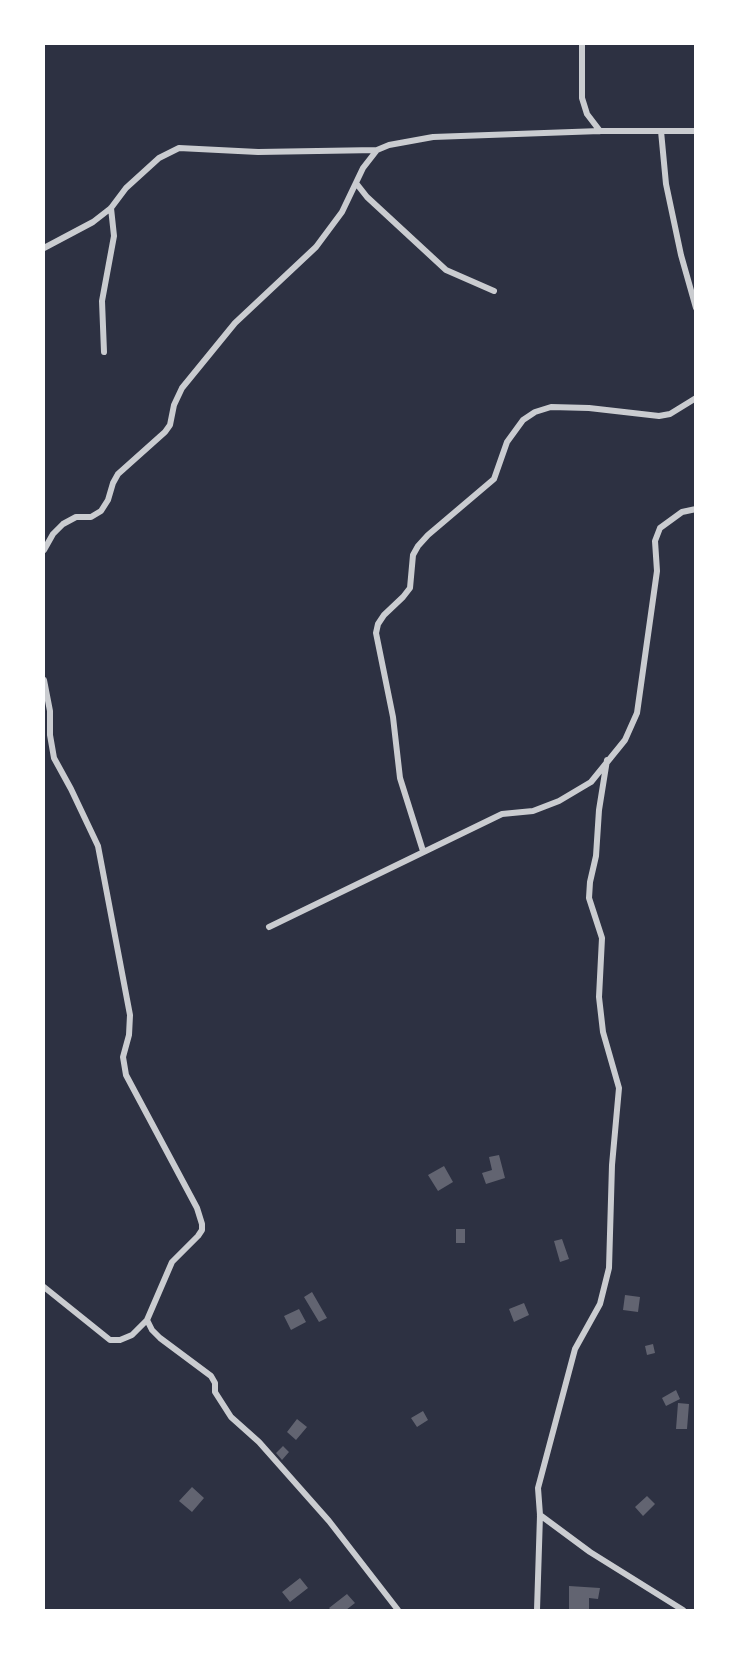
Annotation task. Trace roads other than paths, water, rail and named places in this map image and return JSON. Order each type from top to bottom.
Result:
[{"type":"street","points":[[582,44],[582,98],[587,114],[600,131]]},
{"type":"street","points":[[44,248],[93,222],[111,208],[126,188],[159,158],[179,148],[258,152],[377,150],[389,145],[433,137],[600,131],[696,132]]},
{"type":"street","points":[[661,131],[666,184],[681,255],[696,308]]},
{"type":"street","points":[[44,550],[53,534],[63,524],[76,517],[91,516],[101,511],[118,474],[170,425],[174,405],[182,388],[208,354],[235,323],[316,247],[342,212],[363,168],[377,150]]},
{"type":"street","points":[[356,183],[367,197],[446,270],[494,291]]},
{"type":"street","points":[[104,352],[102,301],[114,236],[111,208]]},
{"type":"street","points":[[423,851],[400,778],[393,717],[376,633],[378,624],[384,615],[410,588],[413,555],[418,546],[495,479],[507,442],[523,420],[535,412],[551,407],[589,408],[659,416],[670,414],[696,398]]},
{"type":"street","points":[[269,927],[502,814],[533,811],[559,801],[591,783],[625,740],[637,713],[657,571],[655,541],[660,528],[669,520],[682,512],[696,509]]},
{"type":"street","points":[[44,680],[50,711],[50,735],[54,758],[98,846],[130,1015],[129,1035],[123,1057],[126,1076],[197,1208],[202,1224],[198,1236],[172,1262],[147,1320],[132,1335],[120,1340],[110,1340],[44,1287]]},
{"type":"street","points":[[537,1611],[540,1515],[538,1488],[565,1392],[574,1348],[600,1304],[609,1268],[612,1165],[619,1088],[603,1032],[600,997],[602,938],[589,898],[596,856],[599,810],[608,760]]},
{"type":"street","points":[[147,1320],[152,1330],[160,1338],[211,1376],[220,1402],[231,1417],[259,1442],[329,1521],[398,1611]]},
{"type":"street","points":[[540,1515],[590,1552],[683,1611]]}]
